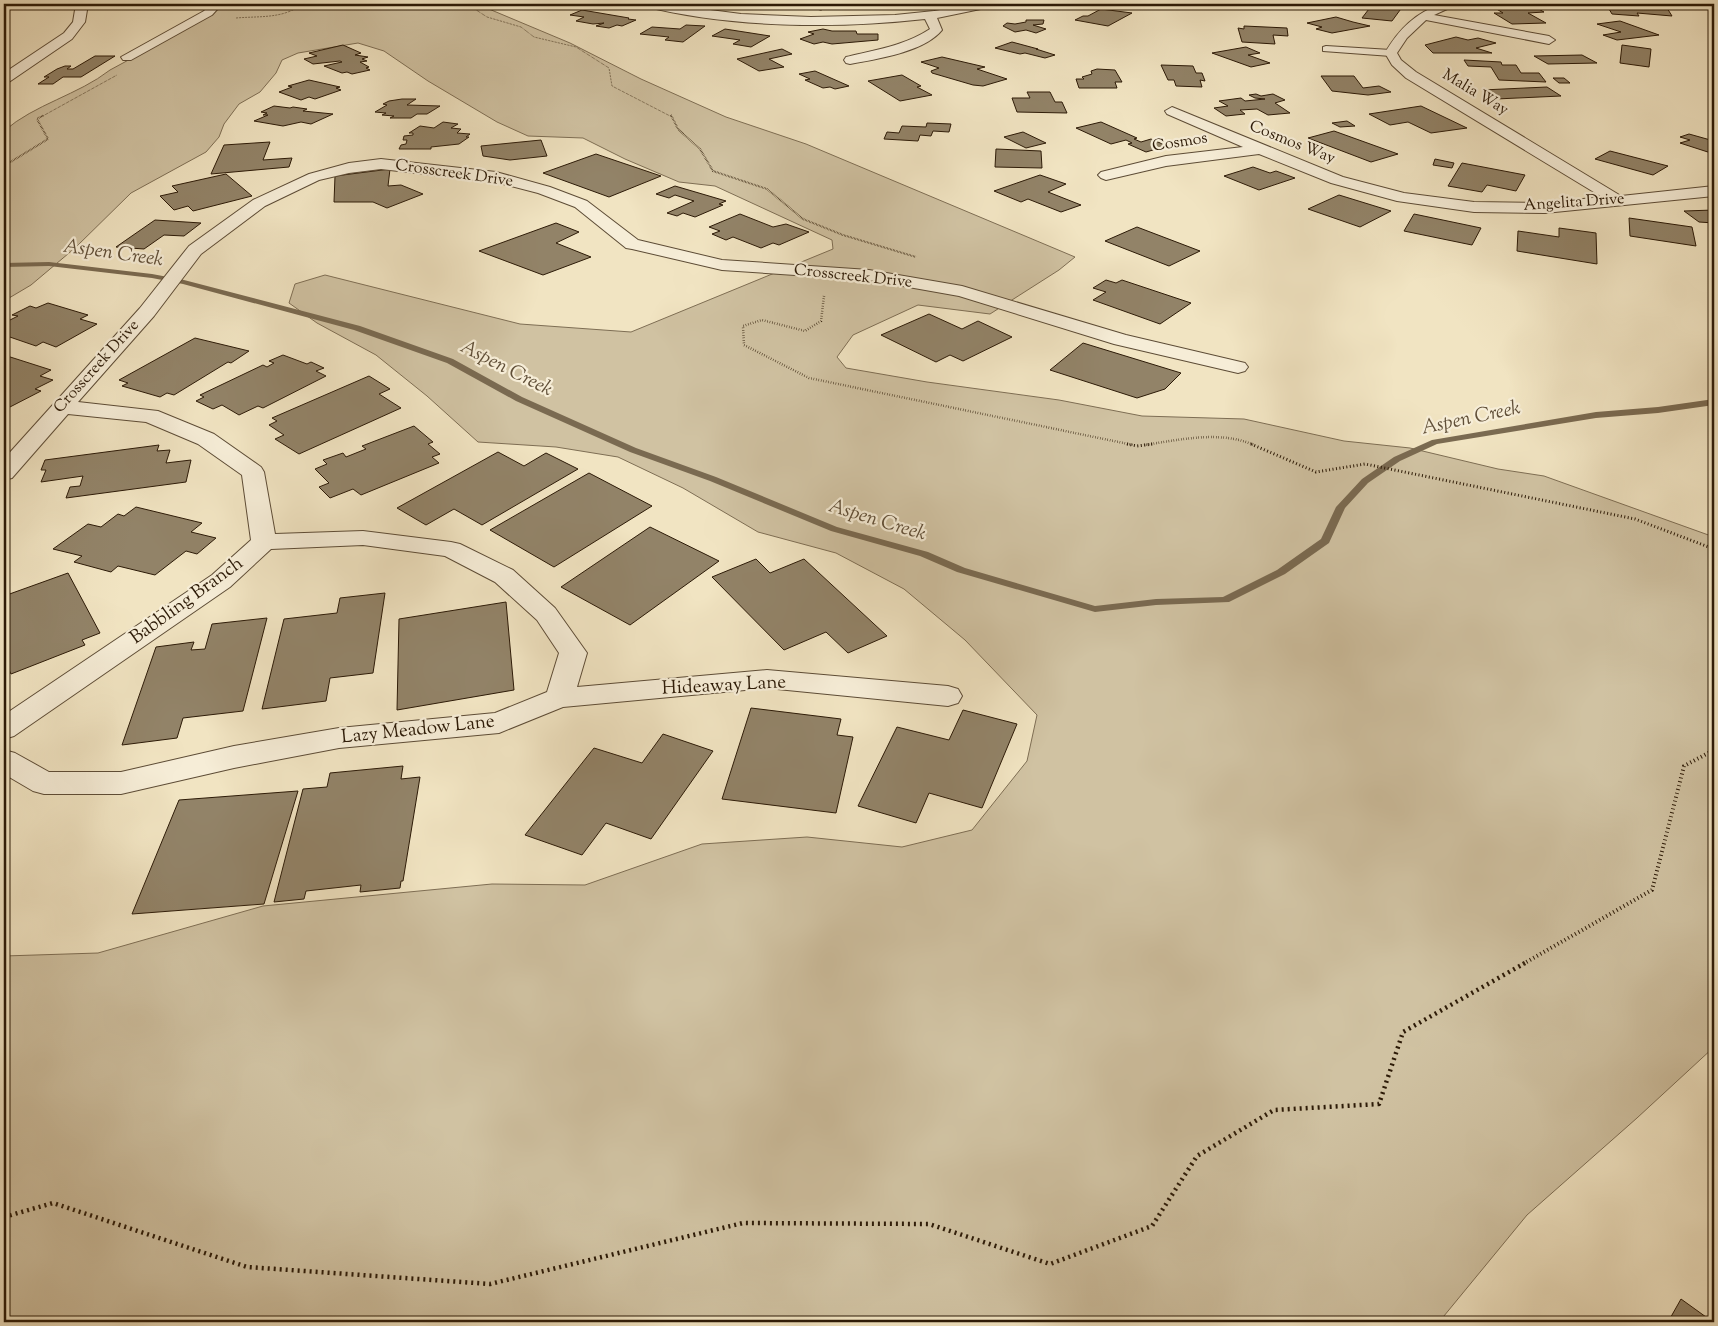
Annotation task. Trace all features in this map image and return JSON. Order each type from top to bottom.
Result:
[{"type":"street","points":[[4,79],[68,36],[79,22],[82,4]]},
{"type":"street","points":[[127,57],[208,13],[216,4]]},
{"type":"street","points":[[648,4],[725,18],[791,21],[889,19],[929,16],[991,4]]},
{"type":"street","points":[[685,12],[707,4]]},
{"type":"street","points":[[1391,53],[1398,39],[1422,16],[1452,4]]},
{"type":"street","points":[[850,60],[903,48],[926,38],[936,30],[934,22],[929,16]]},
{"type":"street","points":[[1422,16],[1549,40]]},
{"type":"street","name":"Malia Way","points":[[1391,53],[1396,62],[1411,75],[1617,200]]},
{"type":"street","name":"Cosmos Way","points":[[1172,111],[1261,150],[1337,180],[1403,198]]},
{"type":"street","name":"Cosmos","points":[[1106,175],[1166,161],[1261,150]]},
{"type":"street","name":"Crosscreek Drive","points":[[4,474],[147,312],[195,250],[259,203],[314,177],[349,168],[381,164],[496,177],[544,190],[581,204],[632,244],[722,264],[869,276],[962,291],[1121,340],[1238,367]]},
{"type":"street","name":"Angelita Drive","points":[[1403,198],[1474,207],[1545,208],[1714,191]]},
{"type":"street","points":[[62,407],[150,416],[206,439],[253,472],[264,542],[363,538],[451,550],[504,576],[546,614],[573,653],[559,698]]},
{"type":"street","name":"Babbling Branch","points":[[4,729],[221,581],[264,542]]},
{"type":"street","name":"Hideaway Lane","points":[[559,698],[766,679],[948,696]]},
{"type":"street","name":"Lazy Meadow Lane","points":[[4,762],[44,783],[121,784],[234,757],[339,738],[499,723],[559,698]]},
{"type":"lane","points":[[1326,49],[1391,53]]},
{"type":"path","points":[[4,166],[48,138],[38,119],[116,76]]},
{"type":"path","points":[[4,1217],[53,1203],[248,1267],[490,1284],[742,1224],[929,1224],[1050,1264],[1152,1226],[1197,1156],[1274,1110],[1379,1104],[1403,1032],[1652,890],[1684,766],[1714,750]]},
{"type":"shaded area","points":[[225,4],[477,4],[570,43],[641,79],[726,117],[806,144],[1075,257],[1059,270],[990,314],[918,305],[853,335],[837,357],[846,368],[927,382],[1059,400],[1142,416],[1244,419],[1344,441],[1410,448],[1498,469],[1544,476],[1714,537],[1714,1047],[1527,1215],[1439,1322],[4,1322],[4,956],[98,953],[263,906],[492,884],[585,885],[702,844],[807,837],[902,847],[972,830],[1027,761],[1037,715],[965,640],[904,589],[836,553],[758,532],[683,488],[618,457],[556,447],[478,442],[427,396],[376,355],[317,323],[289,303],[295,284],[325,275],[520,324],[631,332],[833,249],[832,240],[715,186],[679,182],[625,159],[583,138],[528,136],[497,122],[428,81],[384,51],[358,43],[298,53],[282,60],[276,73],[260,92],[239,104],[224,124],[219,137],[206,152],[131,193],[75,248],[31,285],[4,301],[4,131],[43,106],[98,79],[110,70],[206,18]]},
{"type":"building","points":[[133,4],[190,4],[131,8]]},
{"type":"building","points":[[777,4],[827,4],[832,6],[821,10],[800,6],[775,6]]},
{"type":"building","points":[[855,4],[898,4],[902,8],[857,7]]},
{"type":"building","points":[[1392,4],[1403,6],[1392,21],[1362,18],[1372,5],[1389,7]]},
{"type":"building","points":[[1606,4],[1667,8],[1672,16],[1637,13],[1639,16],[1612,14]]},
{"type":"building","points":[[1535,7],[1544,12],[1528,13],[1546,23],[1512,24],[1494,13],[1503,13],[1495,8]]},
{"type":"building","points":[[1101,9],[1132,13],[1108,26],[1075,20]]},
{"type":"building","points":[[582,10],[636,20],[622,26],[617,25],[609,28],[596,26],[604,23],[593,24],[576,21],[584,17],[570,15]]},
{"type":"building","points":[[1336,17],[1370,26],[1332,33],[1316,29],[1322,27],[1307,23]]},
{"type":"building","points":[[1026,20],[1044,20],[1043,24],[1033,25],[1046,29],[1036,33],[1026,30],[1015,32],[1003,26],[1007,23],[1026,22]]},
{"type":"building","points":[[1620,21],[1659,35],[1617,40],[1603,35],[1621,32],[1597,24]]},
{"type":"building","points":[[686,25],[705,26],[683,42],[665,40],[669,37],[640,34],[652,27],[680,29]]},
{"type":"building","points":[[1244,26],[1287,28],[1288,36],[1273,35],[1275,44],[1242,42],[1238,28],[1244,29]]},
{"type":"building","points":[[725,29],[770,36],[751,47],[733,44],[740,40],[712,36]]},
{"type":"building","points":[[823,29],[856,31],[857,34],[878,34],[878,40],[814,44],[800,39],[814,34],[808,32]]},
{"type":"building","points":[[1456,37],[1468,40],[1478,38],[1496,43],[1476,48],[1492,53],[1433,53],[1425,45]]},
{"type":"building","points":[[1012,42],[1055,55],[1045,58],[995,48]]},
{"type":"building","points":[[343,45],[361,53],[355,55],[368,57],[362,59],[367,61],[360,62],[369,67],[366,68],[370,70],[352,74],[342,73],[324,66],[342,62],[340,61],[313,64],[304,59],[317,56],[309,53]]},
{"type":"building","points":[[1622,45],[1651,49],[1649,67],[1620,63]]},
{"type":"building","points":[[1246,47],[1260,53],[1248,55],[1270,63],[1251,67],[1212,53]]},
{"type":"building","points":[[782,49],[792,54],[769,59],[784,67],[759,71],[737,59]]},
{"type":"building","points":[[1582,55],[1597,63],[1548,64],[1534,56]]},
{"type":"building","points":[[95,56],[115,56],[81,77],[63,77],[53,84],[38,84],[49,77],[44,77],[57,69],[71,66],[67,69],[73,69]]},
{"type":"building","points":[[942,57],[985,67],[977,69],[1007,79],[983,86],[973,85],[932,73],[931,71],[939,68],[921,62]]},
{"type":"building","points":[[1464,60],[1501,62],[1502,65],[1516,65],[1521,73],[1539,73],[1546,82],[1499,80],[1491,67],[1468,66]]},
{"type":"building","points":[[1161,65],[1193,66],[1196,73],[1202,73],[1205,81],[1200,80],[1202,87],[1176,86],[1174,80],[1168,80]]},
{"type":"building","points":[[1097,69],[1115,70],[1122,82],[1115,82],[1117,88],[1079,88],[1076,79],[1084,79],[1082,77],[1092,74],[1091,71]]},
{"type":"building","points":[[815,71],[849,86],[835,89],[830,87],[823,88],[805,80],[810,79],[799,74]]},
{"type":"building","points":[[902,75],[921,86],[917,87],[932,95],[900,101],[868,81]]},
{"type":"building","points":[[1321,76],[1354,76],[1363,88],[1379,86],[1391,92],[1368,95],[1332,91]]},
{"type":"building","points":[[1553,78],[1564,78],[1570,83],[1559,83]]},
{"type":"building","points":[[309,80],[340,87],[336,88],[341,90],[315,99],[309,97],[301,100],[279,92],[292,87],[288,86]]},
{"type":"building","points":[[1547,87],[1561,96],[1496,99],[1482,90]]},
{"type":"building","points":[[1027,92],[1050,92],[1055,102],[1062,102],[1067,113],[1017,112],[1012,98],[1030,98]]},
{"type":"building","points":[[1256,94],[1261,96],[1273,94],[1285,100],[1275,103],[1290,113],[1268,115],[1257,109],[1240,110],[1245,114],[1226,116],[1214,108],[1228,106],[1219,101],[1241,98],[1245,101],[1265,99],[1249,95]]},
{"type":"building","points":[[416,99],[407,105],[440,106],[427,114],[417,114],[411,118],[390,118],[394,116],[375,112],[387,105],[383,104],[389,101]]},
{"type":"building","points":[[274,106],[293,107],[307,109],[303,111],[333,114],[311,124],[301,122],[283,126],[254,121],[268,115],[263,115],[267,113],[261,112]]},
{"type":"building","points":[[1421,106],[1467,128],[1431,133],[1408,122],[1390,125],[1369,114]]},
{"type":"building","points":[[1347,121],[1355,126],[1340,127],[1332,123]]},
{"type":"building","points":[[443,122],[458,124],[451,128],[461,129],[457,133],[470,134],[466,137],[469,137],[459,144],[431,147],[431,149],[399,149],[401,145],[406,144],[407,140],[403,140],[404,136],[413,135],[413,133],[409,133],[420,126],[434,128]]},
{"type":"building","points":[[1101,122],[1137,138],[1134,139],[1141,142],[1151,139],[1167,146],[1146,152],[1128,144],[1132,143],[1126,140],[1111,144],[1076,128]]},
{"type":"building","points":[[927,123],[951,124],[949,132],[933,131],[931,136],[920,135],[918,141],[884,139],[887,132],[899,133],[902,126],[926,127]]},
{"type":"building","points":[[1334,131],[1398,154],[1371,162],[1308,138]]},
{"type":"building","points":[[1023,132],[1046,143],[1026,148],[1004,137]]},
{"type":"building","points":[[1689,134],[1714,141],[1714,154],[1680,143],[1690,140],[1680,137]]},
{"type":"building","points":[[541,140],[547,156],[510,160],[483,156],[481,146]]},
{"type":"building","points":[[270,142],[263,160],[292,158],[289,167],[211,174],[224,145]]},
{"type":"building","points":[[996,149],[1041,151],[1042,168],[995,167]]},
{"type":"building","points":[[1610,151],[1668,166],[1653,175],[1595,159]]},
{"type":"building","points":[[596,154],[661,176],[609,197],[543,173]]},
{"type":"building","points":[[1435,159],[1454,163],[1452,168],[1433,165]]},
{"type":"building","points":[[1462,163],[1525,175],[1516,191],[1487,185],[1482,192],[1448,186]]},
{"type":"building","points":[[1253,167],[1270,173],[1276,171],[1295,178],[1259,190],[1224,176]]},
{"type":"building","points":[[390,169],[388,186],[401,185],[423,194],[387,208],[373,202],[334,202],[335,176]]},
{"type":"building","points":[[226,174],[252,196],[193,211],[188,206],[174,210],[160,196],[178,192],[172,186]]},
{"type":"building","points":[[1040,175],[1066,184],[1048,192],[1081,205],[1061,212],[1028,199],[1021,202],[994,191]]},
{"type":"building","points":[[675,186],[726,201],[719,204],[723,205],[695,217],[683,213],[677,216],[667,213],[694,201],[675,195],[669,198],[656,194]]},
{"type":"building","points":[[1339,195],[1391,211],[1360,227],[1308,209]]},
{"type":"building","points":[[1714,210],[1714,223],[1699,222],[1684,211]]},
{"type":"building","points":[[740,214],[773,227],[786,224],[809,232],[779,245],[773,243],[761,248],[733,237],[726,240],[712,234],[720,231],[709,227]]},
{"type":"building","points":[[1414,214],[1481,228],[1472,245],[1404,231]]},
{"type":"building","points":[[1629,218],[1692,227],[1696,246],[1630,236]]},
{"type":"building","points":[[155,220],[201,223],[184,236],[164,235],[144,249],[116,247]]},
{"type":"building","points":[[556,223],[579,232],[556,243],[591,257],[543,275],[479,251]]},
{"type":"building","points":[[1137,227],[1200,251],[1169,266],[1105,241]]},
{"type":"building","points":[[1559,228],[1596,233],[1597,264],[1517,251],[1518,231],[1559,237]]},
{"type":"building","points":[[1106,280],[1116,283],[1122,280],[1191,303],[1160,324],[1093,300],[1106,292],[1093,288]]},
{"type":"building","points":[[48,303],[88,315],[80,319],[97,324],[56,347],[43,342],[36,346],[4,335],[4,327],[8,325],[4,323],[18,316],[12,315],[30,306],[36,308]]},
{"type":"building","points":[[929,314],[962,329],[978,321],[1012,337],[963,361],[950,355],[936,362],[881,335]]},
{"type":"building","points":[[195,338],[249,351],[174,395],[167,393],[160,397],[122,386],[128,383],[119,380]]},
{"type":"building","points":[[1083,343],[1181,373],[1165,389],[1137,398],[1050,370]]},
{"type":"building","points":[[4,355],[51,370],[40,376],[53,380],[35,389],[41,391],[8,408],[4,406]]},
{"type":"building","points":[[283,355],[307,364],[311,362],[324,368],[316,371],[326,376],[263,408],[258,406],[239,415],[222,405],[213,409],[196,401],[204,397],[200,395],[263,365],[267,367],[274,363],[269,361]]},
{"type":"building","points":[[369,376],[390,389],[379,394],[401,408],[299,454],[275,439],[284,435],[269,425],[277,421],[272,418]]},
{"type":"building","points":[[414,426],[433,442],[428,444],[440,454],[432,457],[439,463],[361,495],[353,489],[330,498],[319,487],[329,483],[315,469],[327,464],[323,460],[343,453],[346,457],[366,449],[362,446]]},
{"type":"building","points":[[159,445],[157,451],[170,450],[166,463],[191,460],[186,482],[66,498],[70,487],[80,486],[83,476],[41,482],[46,470],[41,470],[45,460]]},
{"type":"building","points":[[498,452],[524,466],[546,453],[578,469],[482,525],[454,509],[426,525],[397,508]]},
{"type":"building","points":[[589,473],[652,506],[554,567],[490,530]]},
{"type":"building","points":[[136,507],[202,523],[191,532],[216,538],[197,554],[186,551],[155,575],[118,566],[111,572],[74,562],[82,556],[53,549],[88,524],[101,527],[118,514],[124,516]]},
{"type":"building","points":[[650,527],[719,561],[630,625],[561,587]]},
{"type":"building","points":[[756,559],[770,573],[804,559],[887,636],[848,653],[826,632],[784,650],[712,577]]},
{"type":"building","points":[[68,573],[100,633],[82,640],[85,645],[11,674],[8,668],[4,670],[4,596]]},
{"type":"building","points":[[385,593],[373,673],[330,678],[326,701],[262,709],[284,619],[337,613],[340,598]]},
{"type":"building","points":[[506,602],[514,690],[397,710],[399,619]]},
{"type":"building","points":[[267,618],[243,711],[183,718],[177,738],[122,745],[156,647],[194,642],[191,650],[205,649],[212,624]]},
{"type":"building","points":[[751,708],[841,719],[837,735],[853,737],[836,813],[722,799]]},
{"type":"building","points":[[963,710],[1017,724],[982,808],[929,793],[916,823],[858,806],[897,727],[949,740]]},
{"type":"building","points":[[663,734],[713,751],[651,839],[606,823],[582,855],[525,835],[594,748],[642,763]]},
{"type":"building","points":[[403,766],[401,779],[420,777],[403,881],[401,881],[400,888],[360,892],[361,885],[306,891],[304,899],[274,902],[303,789],[327,787],[330,773]]},
{"type":"building","points":[[298,791],[264,904],[132,914],[179,800]]},
{"type":"building","points":[[1681,1299],[1713,1322],[1668,1322]]},
{"type":"waterway","name":"Aspen Creek","points":[[4,265],[49,264],[152,276],[184,282],[357,328],[450,361],[519,399],[633,450],[713,479],[834,529],[924,554],[961,570],[1095,609],[1156,602],[1225,600],[1281,572],[1325,541],[1341,507],[1365,481],[1397,459],[1435,442],[1596,415],[1658,410],[1714,402]]}]
